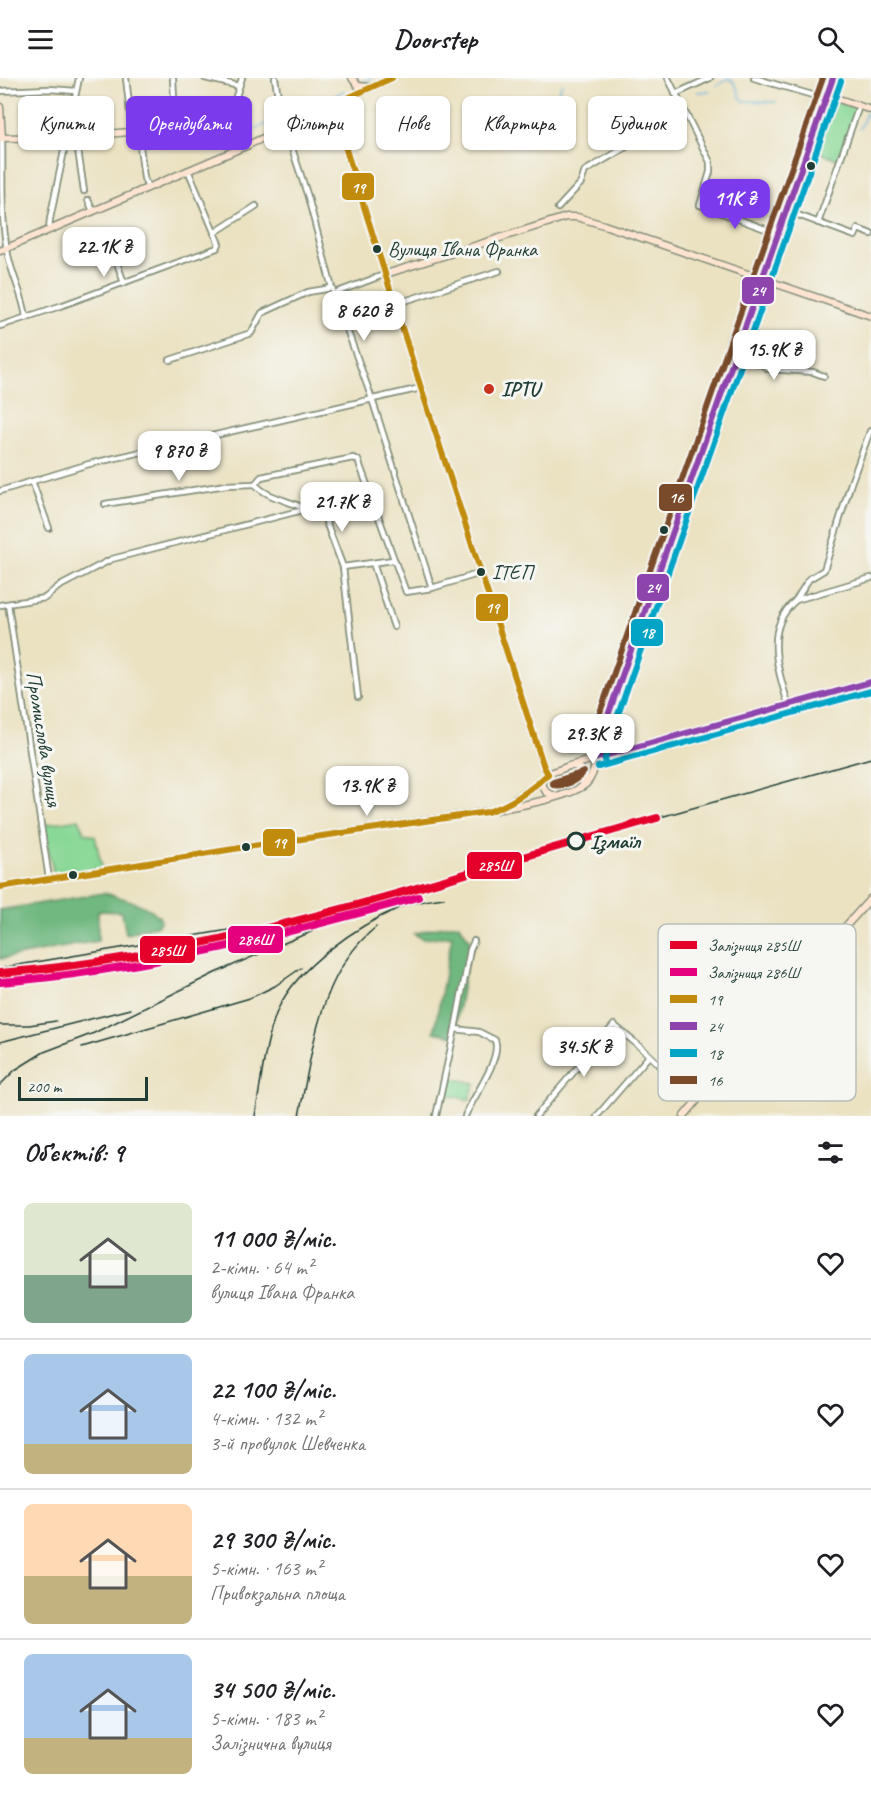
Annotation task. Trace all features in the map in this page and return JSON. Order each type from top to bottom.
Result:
[{"type":"main road","points":[[352,78],[362,87],[374,86]]},
{"type":"main road","points":[[352,78],[354,95],[392,78]]},
{"type":"main road","points":[[0,887],[497,810],[558,795],[581,787],[590,779],[600,737],[833,78]]},
{"type":"main road","points":[[826,97],[871,110]]},
{"type":"main road","points":[[0,107],[1,138],[18,138]]},
{"type":"main road","points":[[3,249],[236,150]]},
{"type":"main road","points":[[346,150],[541,759],[546,777],[543,786],[546,792],[558,795]]},
{"type":"main road","points":[[386,274],[571,216],[871,315]]},
{"type":"main road","points":[[497,810],[546,777],[569,766],[871,682]]},
{"type":"main road","points":[[569,766],[577,766],[583,771],[585,779],[581,787]]},
{"type":"main road","points":[[519,796],[522,805]]},
{"type":"main road","points":[[848,924],[871,898]]},
{"type":"main road","points":[[684,1116],[697,1101]]},
{"type":"street","points":[[75,96],[79,78]]},
{"type":"street","points":[[126,78],[129,96]]},
{"type":"street","points":[[173,78],[174,96]]},
{"type":"street","points":[[205,78],[239,86]]},
{"type":"street","points":[[236,96],[242,78]]},
{"type":"street","points":[[275,78],[278,96]]},
{"type":"street","points":[[668,78],[675,94],[710,78]]},
{"type":"street","points":[[754,78],[826,97]]},
{"type":"street","points":[[0,91],[49,89],[76,91]]},
{"type":"street","points":[[818,223],[859,106]]},
{"type":"street","points":[[687,119],[710,162],[710,172],[700,205],[779,234]]},
{"type":"street","points":[[1,138],[3,249],[25,309],[26,318]]},
{"type":"street","points":[[49,230],[65,150]]},
{"type":"street","points":[[78,150],[84,191]]},
{"type":"street","points":[[139,150],[148,188]]},
{"type":"street","points":[[293,150],[334,291],[372,399],[432,588]]},
{"type":"street","points":[[558,208],[581,183],[585,171],[621,150]]},
{"type":"street","points":[[0,326],[217,248],[219,244],[188,170]]},
{"type":"street","points":[[88,200],[93,211]]},
{"type":"street","points":[[214,234],[256,206]]},
{"type":"street","points":[[787,211],[855,236],[858,229],[871,234]]},
{"type":"street","points":[[117,257],[124,282]]},
{"type":"street","points":[[395,304],[499,271]]},
{"type":"street","points":[[170,360],[251,333],[262,313],[308,292],[334,291],[386,274]]},
{"type":"street","points":[[735,356],[763,365],[768,369],[813,372],[824,376]]},
{"type":"street","points":[[0,491],[89,464],[421,388]]},
{"type":"street","points":[[788,704],[774,650],[778,627],[809,579],[824,570],[850,483],[870,431]]},
{"type":"street","points":[[105,504],[226,485],[255,484],[261,477],[353,458],[357,460],[406,592],[412,593],[432,588],[481,573]]},
{"type":"street","points":[[32,481],[49,528]]},
{"type":"street","points":[[255,484],[262,493],[296,503],[307,510]]},
{"type":"street","points":[[0,605],[45,598],[58,587],[112,559],[369,493]]},
{"type":"street","points":[[320,506],[343,567],[358,697]]},
{"type":"street","points":[[343,567],[393,560]]},
{"type":"street","points":[[373,563],[394,627]]},
{"type":"street","points":[[796,600],[871,578]]},
{"type":"street","name":"Промислова вулиця","points":[[8,604],[49,879]]},
{"type":"street","points":[[436,1116],[470,950],[474,941]]},
{"type":"street","points":[[536,1116],[614,1024],[658,1064]]},
{"type":"street","points":[[455,1029],[485,1034],[497,1044],[481,1088],[465,1116]]},
{"type":"street","points":[[597,1116],[649,1056]]},
{"type":"green space","points":[[829,100],[856,110],[839,160],[811,149]]},
{"type":"green space","points":[[590,729],[584,749],[568,752],[565,738],[568,735]]},
{"type":"green space","points":[[79,819],[85,833],[95,836],[102,868],[54,875],[43,825]]},
{"type":"green space","points":[[104,893],[144,906],[161,920],[158,925],[126,934],[122,912],[98,911],[98,941],[0,959],[0,910]]},
{"type":"green space","points":[[459,924],[470,941],[454,1036],[434,1032],[452,936],[423,939],[414,934]]},
{"type":"green space","points":[[451,1078],[475,1083],[469,1100],[447,1095]]},
{"type":"waterway","points":[[364,81],[371,78]]},
{"type":"waterway","points":[[717,86],[728,78],[735,84],[744,101],[776,102]]},
{"type":"waterway","points":[[557,96],[562,84]]},
{"type":"waterway","points":[[334,96],[344,91]]},
{"type":"waterway","points":[[698,92],[710,91]]},
{"type":"waterway","points":[[860,129],[867,111]]},
{"type":"waterway","points":[[252,131],[264,125]]},
{"type":"railway","points":[[657,818],[871,758]]},
{"type":"railway","points":[[255,1116],[264,1061],[274,1021],[287,993],[299,978],[330,949],[383,915],[405,906],[444,898]]},
{"type":"railway","points":[[304,935],[347,915]]},
{"type":"railway","points":[[0,968],[313,916]]},
{"type":"railway","points":[[299,1116],[314,1039],[330,989],[357,946],[376,927]]},
{"type":"railway","points":[[0,1085],[15,1070],[44,1052],[94,1033],[215,973],[310,932]]},
{"type":"railway","points":[[82,1047],[250,998],[275,986],[301,968]]},
{"type":"railway","points":[[0,1042],[130,1009]]},
{"type":"railway","points":[[0,1025],[29,1025],[56,1021]]},
{"type":"rail line","name":"285Ш","points":[[0,973],[84,964],[167,950],[250,932],[332,912],[657,818]]},
{"type":"rail line","name":"286Ш","points":[[1,982],[108,969],[212,950],[418,897]]},
{"type":"transit line","name":"19","points":[[352,96],[392,78]]},
{"type":"transit line","name":"16","points":[[588,751],[823,78]]},
{"type":"transit line","name":"24","points":[[596,758],[599,741],[833,78]]},
{"type":"transit line","name":"18","points":[[605,760],[608,743],[841,81]]},
{"type":"transit line","name":"19","points":[[346,150],[421,388],[548,774]]},
{"type":"transit line","name":"24","points":[[596,758],[871,682]]},
{"type":"transit line","name":"18","points":[[598,767],[871,691]]},
{"type":"transit line","name":"16","points":[[584,772],[570,783],[553,785],[553,782],[584,772]]},
{"type":"transit line","name":"19","points":[[0,887],[246,847],[487,812],[520,797],[548,774]]},
{"type":"place","name":"Вулиця Івана Франка","points":[[377,249]]},
{"type":"place","name":"IPTU","points":[[489,389]]},
{"type":"place","name":"ІТЕП","points":[[481,572]]},
{"type":"place","name":"Ізмаїл","points":[[576,841]]}]
